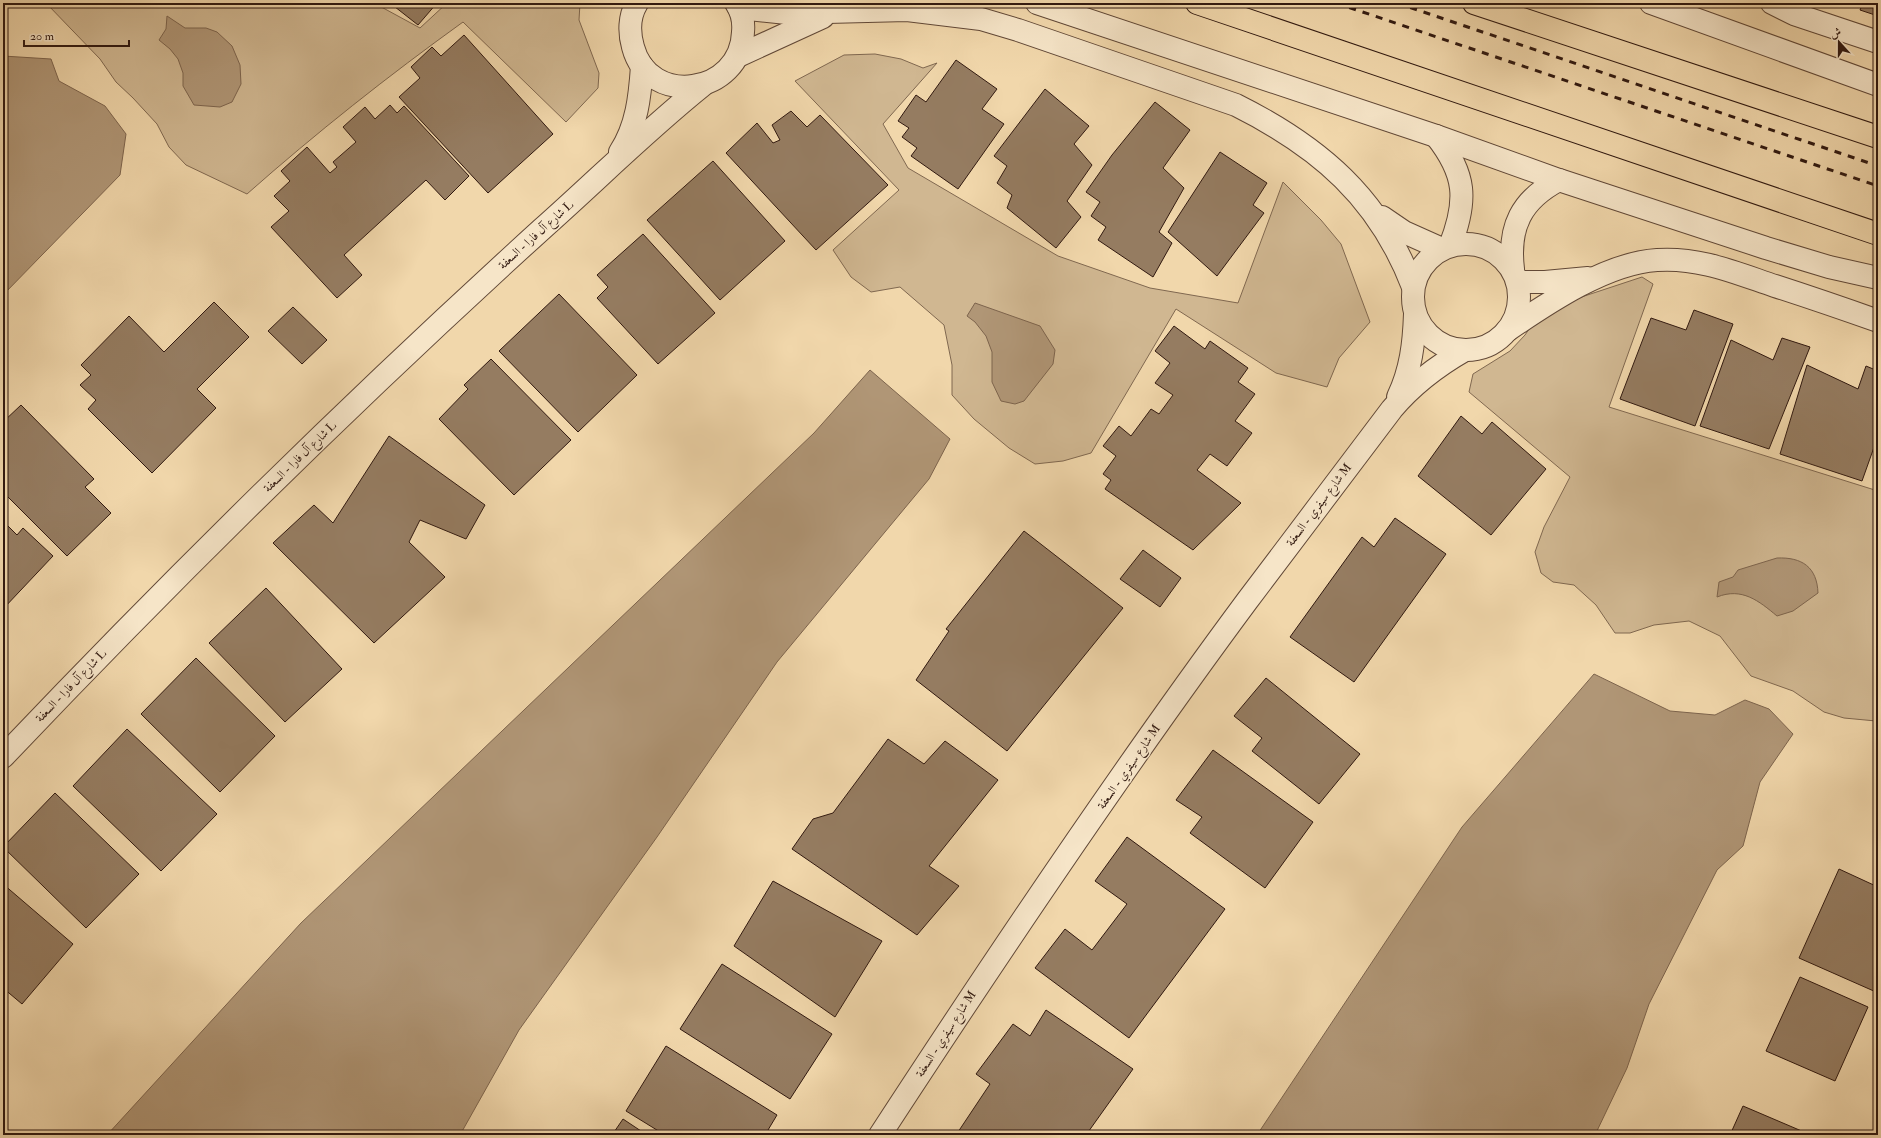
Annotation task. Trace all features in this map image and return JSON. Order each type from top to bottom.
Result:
[{"type":"main road","points":[[1197,3],[1878,234]]},
{"type":"main road","points":[[1474,3],[1878,137]]},
{"type":"street","points":[[1037,3],[1436,136],[1558,180],[1766,248],[1878,278]]},
{"type":"street","points":[[1651,3],[1878,85]]},
{"type":"street","points":[[1772,3],[1794,14],[1878,42]]},
{"type":"street","points":[[738,56],[743,40],[744,29],[738,5],[787,13],[907,10],[981,20],[1018,30],[1236,104],[1263,118],[1301,142],[1330,165],[1370,208],[1396,245],[1413,287],[1415,314],[1422,328],[1434,340],[1449,348],[1465,350],[1481,348],[1491,343],[1508,330],[1553,301],[1601,276],[1627,266],[1656,260],[1686,260],[1714,265],[1878,321]]},
{"type":"street","points":[[630,9],[630,37],[634,53],[642,66],[655,78],[669,85],[685,87],[702,86]]},
{"type":"street","points":[[738,56],[786,32],[835,12]]},
{"type":"street","name":"شارع آل فارا - السعفة L","points":[[3,757],[211,544],[375,385],[495,272],[654,127],[702,86],[716,79],[729,69],[738,56]]},
{"type":"street","name":"شارع آل فارا - السعفة L","points":[[608,170],[624,147],[634,121],[640,94],[642,66]]},
{"type":"street","points":[[1413,287],[1423,265],[1446,247],[1459,224],[1462,200],[1459,176],[1450,154],[1436,136]]},
{"type":"street","points":[[1508,330],[1517,315],[1520,298],[1511,251],[1513,233],[1519,216],[1529,201],[1542,188],[1558,180]]},
{"type":"street","points":[[1370,208],[1404,232],[1446,247],[1468,243],[1485,247],[1501,256],[1515,275],[1573,281],[1601,276]]},
{"type":"street","name":"شارع سيفري - السعفة M","points":[[1392,409],[1403,386],[1410,363],[1414,338],[1415,314]]},
{"type":"street","name":"شارع سيفري - السعفة M","points":[[880,1135],[968,1000],[1109,793],[1246,602],[1407,391],[1425,375],[1465,350]]},
{"type":"shaded area","points":[[46,3],[374,3],[420,28],[447,3],[580,3],[579,20],[599,73],[598,88],[566,122],[463,22],[353,105],[247,194],[186,165],[169,147],[157,124],[116,82],[100,59]]},
{"type":"shaded area","points":[[167,16],[185,28],[206,28],[217,32],[232,46],[240,65],[241,84],[232,102],[220,107],[194,105],[183,86],[183,73],[178,59],[170,49],[159,40],[166,29]]},
{"type":"shaded area","points":[[875,54],[901,59],[923,68],[937,63],[883,124],[908,168],[1058,256],[1150,288],[1238,303],[1283,182],[1321,220],[1341,244],[1370,322],[1339,358],[1327,387],[1276,373],[1176,309],[1091,453],[1063,461],[1035,464],[1009,448],[974,419],[952,395],[952,365],[944,325],[900,287],[871,292],[851,277],[833,250],[899,190],[795,81],[844,55]]},
{"type":"shaded area","points":[[3,56],[51,59],[59,81],[105,106],[126,134],[120,175],[3,295]]},
{"type":"shaded area","points":[[1642,277],[1653,284],[1609,407],[1878,491],[1878,713],[1876,721],[1844,718],[1824,712],[1793,691],[1751,676],[1720,636],[1689,621],[1654,625],[1630,633],[1615,633],[1596,605],[1574,585],[1553,582],[1541,573],[1535,552],[1544,527],[1570,477],[1469,392],[1473,374],[1510,351],[1525,335],[1542,310]]},
{"type":"shaded area","points":[[975,303],[1040,326],[1055,350],[1053,364],[1024,401],[1015,404],[1001,401],[992,382],[992,352],[986,336],[975,322],[967,316]]},
{"type":"shaded area","points":[[870,370],[950,439],[929,479],[777,662],[657,837],[519,1030],[460,1135],[107,1135],[301,923],[814,433]]},
{"type":"shaded area","points":[[1777,558],[1794,559],[1806,565],[1815,576],[1818,593],[1793,611],[1777,616],[1764,605],[1750,597],[1726,594],[1717,597],[1719,582],[1733,577],[1738,570]]},
{"type":"shaded area","points":[[1594,674],[1670,711],[1715,715],[1745,700],[1769,709],[1793,734],[1760,782],[1743,846],[1717,870],[1649,1004],[1627,1068],[1595,1135],[1257,1135],[1462,827]]},
{"type":"building","points":[[390,3],[437,3],[418,25]]},
{"type":"building","points":[[1863,3],[1878,3],[1878,16],[1860,10]]},
{"type":"building","points":[[464,35],[553,134],[488,193],[399,97],[420,78],[411,67],[432,47],[441,56]]},
{"type":"building","points":[[956,60],[997,89],[982,109],[1004,124],[958,189],[911,156],[917,148],[902,137],[909,128],[898,121],[916,95],[926,102]]},
{"type":"building","points":[[1045,89],[1089,126],[1074,144],[1092,165],[1067,201],[1081,217],[1056,248],[1007,208],[1012,195],[997,183],[1007,166],[994,156]]},
{"type":"building","points":[[1155,102],[1190,130],[1163,168],[1184,188],[1159,232],[1172,243],[1153,277],[1098,240],[1106,227],[1091,216],[1100,202],[1086,192],[1112,155]]},
{"type":"building","points":[[390,105],[397,113],[404,106],[469,176],[445,200],[426,180],[344,255],[362,275],[337,298],[271,227],[289,211],[274,196],[290,181],[281,171],[307,147],[330,173],[337,167],[333,162],[356,142],[343,127],[365,107],[375,119]]},
{"type":"building","points":[[791,111],[807,127],[820,115],[888,185],[816,250],[726,153],[757,123],[773,143],[780,140],[772,125]]},
{"type":"building","points":[[1220,152],[1267,183],[1253,205],[1264,213],[1217,276],[1168,232]]},
{"type":"building","points":[[713,161],[785,241],[720,300],[647,220]]},
{"type":"building","points":[[643,234],[715,313],[658,364],[597,298],[608,287],[597,275]]},
{"type":"building","points":[[559,294],[637,375],[578,432],[499,351]]},
{"type":"building","points":[[214,302],[249,337],[197,389],[216,408],[152,473],[88,409],[96,400],[80,385],[91,375],[81,365],[129,316],[164,352]]},
{"type":"building","points":[[293,307],[327,340],[302,364],[268,331]]},
{"type":"building","points":[[1694,310],[1733,324],[1695,426],[1620,399],[1651,318],[1686,330]]},
{"type":"building","points":[[1174,326],[1205,349],[1210,341],[1248,368],[1238,382],[1255,394],[1235,421],[1252,433],[1227,466],[1210,454],[1197,470],[1241,503],[1193,550],[1105,489],[1111,480],[1103,474],[1116,456],[1103,446],[1119,426],[1131,436],[1151,409],[1159,414],[1173,395],[1155,383],[1170,363],[1155,351]]},
{"type":"building","points":[[1782,338],[1810,347],[1769,449],[1700,426],[1731,340],[1773,360]]},
{"type":"building","points":[[491,359],[571,440],[514,495],[439,419],[468,389],[464,385]]},
{"type":"building","points":[[1807,365],[1858,389],[1866,366],[1878,371],[1878,436],[1862,481],[1780,454]]},
{"type":"building","points":[[21,405],[94,479],[85,487],[111,513],[67,556],[3,492],[3,422]]},
{"type":"building","points":[[1461,416],[1482,434],[1492,422],[1546,469],[1491,535],[1418,476]]},
{"type":"building","points":[[389,436],[485,505],[466,539],[420,520],[409,542],[445,577],[374,643],[273,543],[314,505],[333,523]]},
{"type":"building","points":[[1395,518],[1446,554],[1354,682],[1290,637],[1362,537],[1374,547]]},
{"type":"building","points":[[3,521],[17,535],[23,528],[53,556],[3,609]]},
{"type":"building","points":[[1024,531],[1123,608],[1007,751],[916,680],[949,631],[946,629]]},
{"type":"building","points":[[1143,550],[1181,578],[1160,607],[1120,579]]},
{"type":"building","points":[[266,588],[342,669],[285,722],[209,643]]},
{"type":"building","points":[[196,658],[275,736],[220,792],[141,714]]},
{"type":"building","points":[[1266,678],[1360,754],[1319,804],[1252,751],[1262,738],[1234,716]]},
{"type":"building","points":[[127,729],[217,814],[161,871],[73,786]]},
{"type":"building","points":[[888,739],[924,764],[945,741],[998,780],[929,866],[959,886],[917,935],[792,849],[813,819],[833,813]]},
{"type":"building","points":[[1213,750],[1313,822],[1265,888],[1190,833],[1202,817],[1176,800]]},
{"type":"building","points":[[55,793],[139,874],[86,928],[3,847]]},
{"type":"building","points":[[1127,837],[1225,909],[1129,1038],[1035,968],[1065,929],[1092,950],[1127,904],[1095,881]]},
{"type":"building","points":[[1839,869],[1878,887],[1878,988],[1876,992],[1799,958]]},
{"type":"building","points":[[773,881],[882,941],[835,1017],[734,946]]},
{"type":"building","points":[[3,884],[73,944],[22,1004],[3,988]]},
{"type":"building","points":[[722,964],[832,1034],[790,1099],[680,1029]]},
{"type":"building","points":[[1800,977],[1868,1007],[1835,1081],[1766,1051]]},
{"type":"building","points":[[1046,1010],[1133,1069],[1086,1135],[956,1135],[990,1084],[976,1074],[1013,1024],[1030,1036]]},
{"type":"building","points":[[666,1046],[777,1115],[765,1135],[665,1135],[626,1111]]},
{"type":"building","points":[[1743,1106],[1811,1135],[1730,1135]]},
{"type":"building","points":[[623,1119],[647,1135],[612,1135]]},
{"type":"railway","points":[[1336,3],[1878,186]]},
{"type":"railway","points":[[1397,3],[1878,166]]}]
